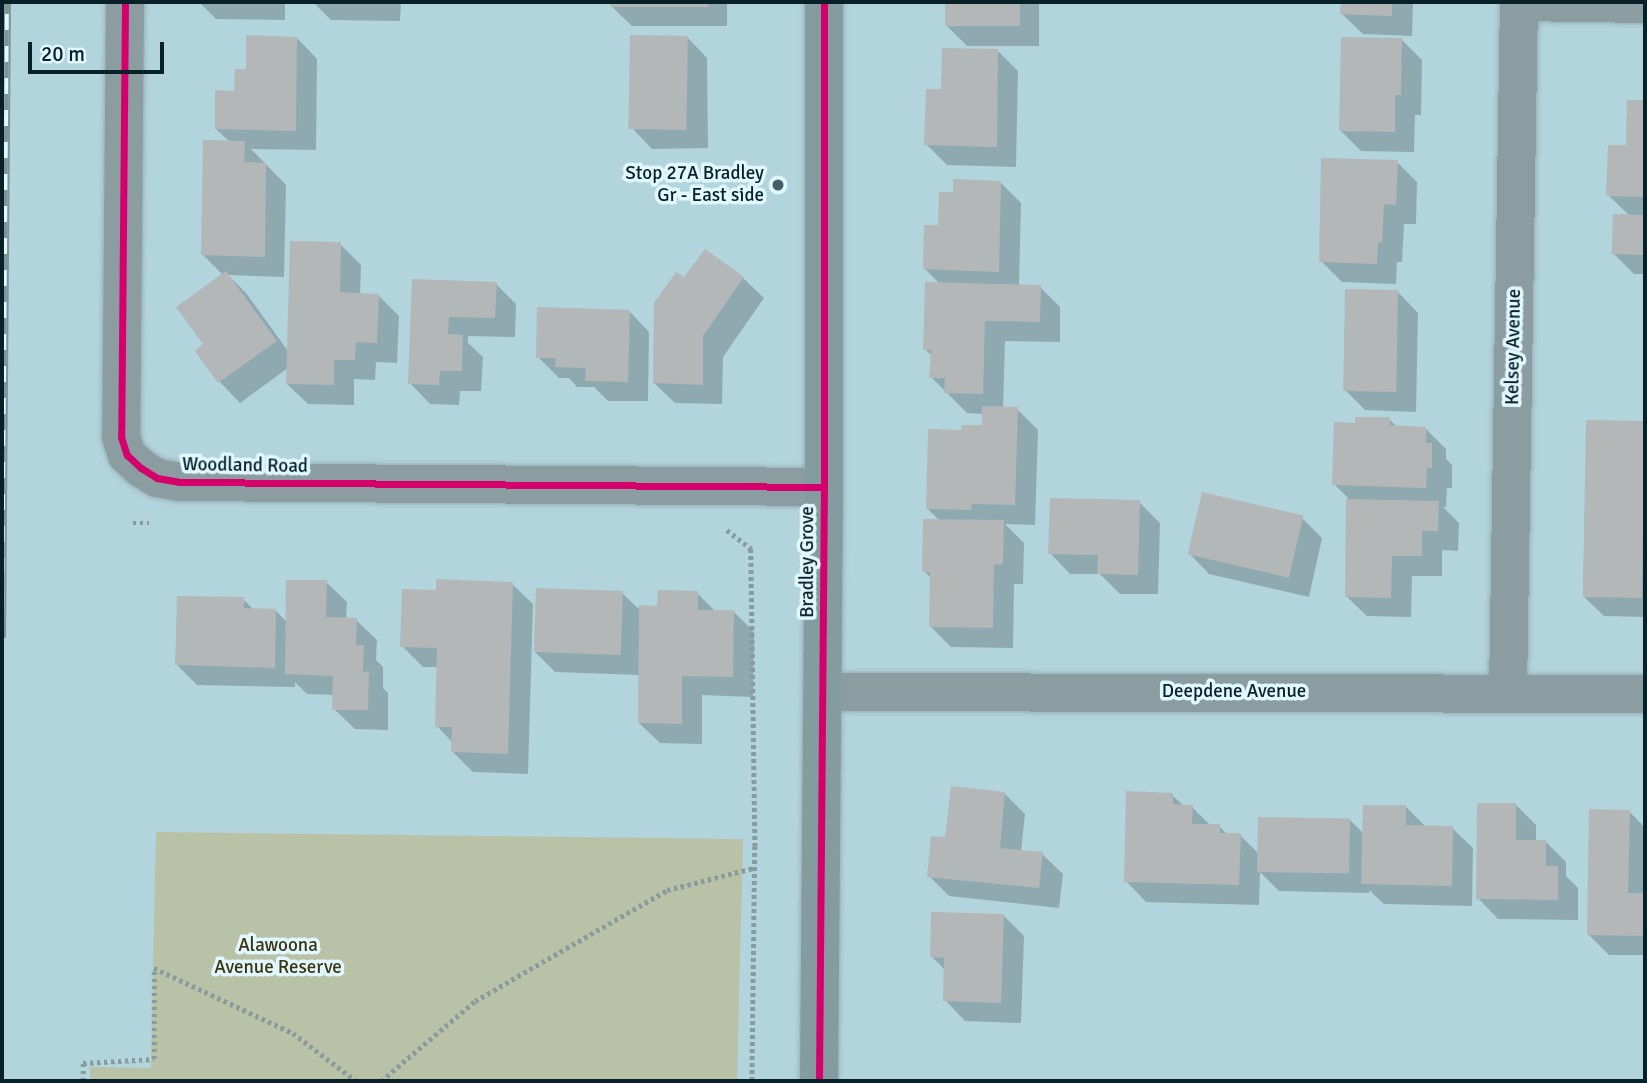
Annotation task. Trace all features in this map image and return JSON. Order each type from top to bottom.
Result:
[{"type":"street","name":"Woodland Road","points":[[125,2],[121,438],[127,455],[141,468],[157,478],[179,482],[824,486]]},
{"type":"street","name":"Bradley Grove","points":[[818,1081],[823,692],[824,2]]},
{"type":"street","points":[[1519,2],[1645,4]]},
{"type":"street","name":"Kelsey Avenue","points":[[1508,692],[1519,2]]},
{"type":"street","name":"Deepdene Avenue","points":[[823,692],[1645,694]]},
{"type":"path","points":[[133,523],[160,523]]},
{"type":"path","points":[[726,528],[751,549],[754,868],[752,1081]]},
{"type":"path","points":[[381,1081],[475,1001],[667,890],[754,868]]},
{"type":"path","points":[[83,1081],[83,1063],[154,1059],[154,968],[293,1033],[356,1081]]},
{"type":"green space","name":"Alawoona Avenue Reserve","points":[[156,832],[743,839],[737,1081],[90,1081],[90,1067],[151,1068]]},
{"type":"building","points":[[610,2],[708,2],[708,7],[610,7]]},
{"type":"building","points":[[945,2],[1020,2],[1020,26],[945,26]]},
{"type":"building","points":[[1341,2],[1392,2],[1392,16],[1340,14]]},
{"type":"building","points":[[246,35],[297,37],[296,131],[215,129],[215,90],[234,91],[235,69],[246,69]]},
{"type":"building","points":[[630,35],[688,36],[686,130],[628,129]]},
{"type":"building","points":[[1341,37],[1402,38],[1401,95],[1395,95],[1395,132],[1339,131]]},
{"type":"building","points":[[942,48],[998,49],[997,147],[924,145],[926,89],[941,89]]},
{"type":"building","points":[[1627,100],[1645,100],[1645,197],[1606,196],[1608,145],[1626,145]]},
{"type":"building","points":[[203,140],[245,141],[244,162],[266,163],[265,257],[201,255]]},
{"type":"building","points":[[1321,158],[1398,160],[1396,205],[1384,204],[1382,242],[1378,242],[1377,264],[1319,262]]},
{"type":"building","points":[[953,179],[1001,181],[999,272],[923,269],[924,225],[938,225],[939,192],[953,192]]},
{"type":"building","points":[[1613,214],[1645,215],[1644,255],[1612,254]]},
{"type":"building","points":[[290,241],[341,242],[340,292],[379,294],[377,343],[356,342],[355,360],[334,360],[334,385],[286,384]]},
{"type":"building","points":[[705,249],[744,277],[703,336],[703,385],[653,383],[654,303],[676,272],[684,277]]},
{"type":"building","points":[[226,271],[277,341],[218,383],[195,351],[203,344],[176,307]]},
{"type":"building","points":[[412,279],[497,282],[495,318],[449,317],[448,334],[463,335],[462,371],[440,371],[439,385],[408,384]]},
{"type":"building","points":[[925,282],[1041,285],[1040,322],[985,321],[983,394],[944,393],[945,378],[929,378],[931,350],[923,350]]},
{"type":"building","points":[[1345,289],[1398,290],[1396,392],[1343,391]]},
{"type":"building","points":[[537,307],[630,310],[628,382],[585,381],[586,368],[555,367],[556,358],[536,358]]},
{"type":"building","points":[[982,406],[1018,407],[1015,505],[972,504],[971,510],[926,509],[928,429],[961,430],[962,425],[982,425]]},
{"type":"building","points":[[1355,417],[1390,417],[1390,425],[1426,427],[1426,443],[1432,443],[1432,468],[1427,468],[1426,488],[1332,485],[1334,422],[1355,423]]},
{"type":"building","points":[[1586,420],[1645,421],[1642,598],[1583,597]]},
{"type":"building","points":[[1202,492],[1303,515],[1289,578],[1188,554]]},
{"type":"building","points":[[1050,498],[1140,500],[1138,575],[1097,574],[1098,555],[1048,554]]},
{"type":"building","points":[[1346,499],[1439,501],[1438,531],[1422,531],[1422,556],[1392,556],[1391,598],[1345,597]]},
{"type":"building","points":[[923,519],[1004,520],[1003,564],[994,565],[993,628],[929,627],[930,572],[922,572]]},
{"type":"building","points":[[436,579],[513,582],[508,754],[451,752],[452,727],[435,727],[437,648],[400,647],[402,589],[436,590]]},
{"type":"building","points":[[286,580],[327,580],[326,617],[357,618],[356,645],[364,645],[363,672],[369,671],[368,710],[332,710],[333,676],[285,674]]},
{"type":"building","points":[[536,588],[623,591],[621,655],[534,652]]},
{"type":"building","points":[[658,590],[698,591],[698,610],[734,610],[733,677],[682,676],[682,724],[638,723],[639,605],[657,606]]},
{"type":"building","points":[[177,596],[244,597],[244,608],[276,609],[275,668],[175,665]]},
{"type":"building","points":[[951,786],[1005,792],[1000,848],[1043,852],[1039,888],[927,877],[931,836],[945,837]]},
{"type":"building","points":[[1126,791],[1173,793],[1173,804],[1193,805],[1192,824],[1220,824],[1220,833],[1241,833],[1239,885],[1124,882]]},
{"type":"building","points":[[1477,803],[1516,803],[1516,840],[1546,840],[1546,866],[1558,866],[1558,900],[1476,899]]},
{"type":"building","points":[[1363,805],[1406,805],[1406,825],[1453,826],[1452,886],[1361,884]]},
{"type":"building","points":[[1589,809],[1630,810],[1628,893],[1645,893],[1645,936],[1587,935]]},
{"type":"building","points":[[1258,817],[1350,819],[1349,874],[1257,872]]},
{"type":"building","points":[[931,912],[1004,914],[1001,1003],[943,1001],[944,958],[930,957]]},
{"type":"railway","points":[[2,638],[7,2]]},
{"type":"cycle path","points":[[125,2],[121,437],[127,455],[141,468],[157,478],[179,482],[824,487]]},
{"type":"cycle path","points":[[819,1081],[824,487],[824,2]]},
{"type":"place","name":"Stop 27A Bradley Gr - East side","points":[[778,185]]}]
